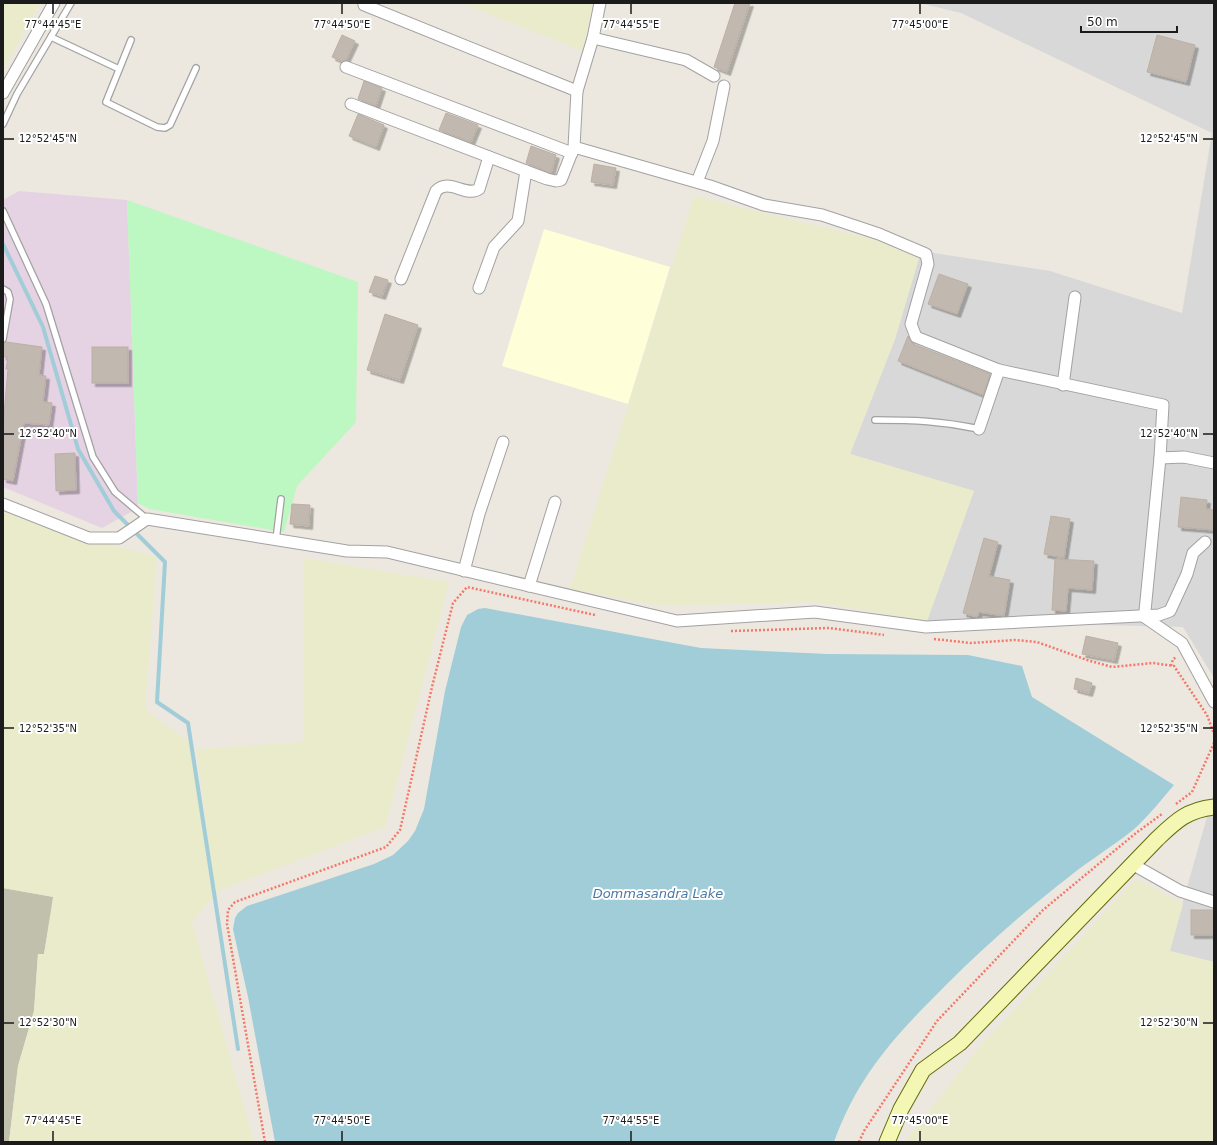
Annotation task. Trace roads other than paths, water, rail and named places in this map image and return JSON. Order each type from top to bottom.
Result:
[{"type":"street","points":[[3,93],[54,3]]},
{"type":"street","points":[[352,104],[547,179],[561,180],[573,150],[577,91],[593,38],[600,3]]},
{"type":"street","points":[[364,5],[577,91]]},
{"type":"street","points":[[593,38],[686,60],[714,76]]},
{"type":"street","points":[[346,67],[573,150],[697,182],[764,205],[822,215],[879,234],[926,254],[928,264],[911,324],[916,337],[999,370],[1063,385],[1163,405],[1160,458],[1145,611],[1143,616]]},
{"type":"street","points":[[697,182],[713,142],[724,86]]},
{"type":"street","points":[[401,279],[436,191],[440,187],[446,185],[472,192],[476,191],[479,189],[489,157]]},
{"type":"street","points":[[479,288],[494,247],[518,221],[526,171]]},
{"type":"street","points":[[1063,385],[1075,297]]},
{"type":"street","points":[[979,430],[999,370]]},
{"type":"street","points":[[464,570],[479,514],[502,442]]},
{"type":"street","points":[[1160,458],[1184,457],[1214,463]]},
{"type":"street","points":[[529,586],[555,502]]},
{"type":"street","points":[[3,504],[89,538],[119,538],[147,519],[347,551],[388,552],[677,621],[815,612],[926,627],[1159,615],[1170,611],[1187,574],[1193,553],[1205,542]]},
{"type":"street","points":[[1143,616],[1182,643],[1214,702]]},
{"type":"street","points":[[887,1142],[901,1109],[924,1070],[960,1043],[1132,864],[1181,817],[1193,811],[1214,807]]},
{"type":"street","points":[[1132,864],[1180,891],[1214,902]]},
{"type":"lane","points":[[3,124],[17,94],[71,3]]},
{"type":"lane","points":[[51,37],[119,68]]},
{"type":"lane","points":[[131,40],[106,102],[108,105],[156,127],[165,128],[170,125],[196,68]]},
{"type":"lane","points":[[3,211],[46,304],[93,458],[115,492],[147,519]]},
{"type":"lane","points":[[3,289],[8,292],[10,299],[3,339]]},
{"type":"lane","points":[[875,420],[922,420],[953,423],[979,430]]},
{"type":"lane","points":[[276,540],[281,499]]},
{"type":"water","name":"Dommasandra Lake","points":[[485,608],[701,648],[828,654],[968,655],[1022,666],[1032,697],[1174,785],[1139,825],[1118,842],[1078,870],[1021,915],[960,971],[927,1004],[880,1057],[867,1076],[844,1118],[834,1142],[275,1142],[248,997],[233,929],[235,918],[238,913],[247,906],[374,864],[393,855],[408,841],[415,831],[424,809],[445,691],[461,627],[467,615],[478,609]]},
{"type":"waterway","points":[[3,244],[43,327],[78,449],[114,511],[165,562],[157,702],[188,723],[238,1049]]}]
